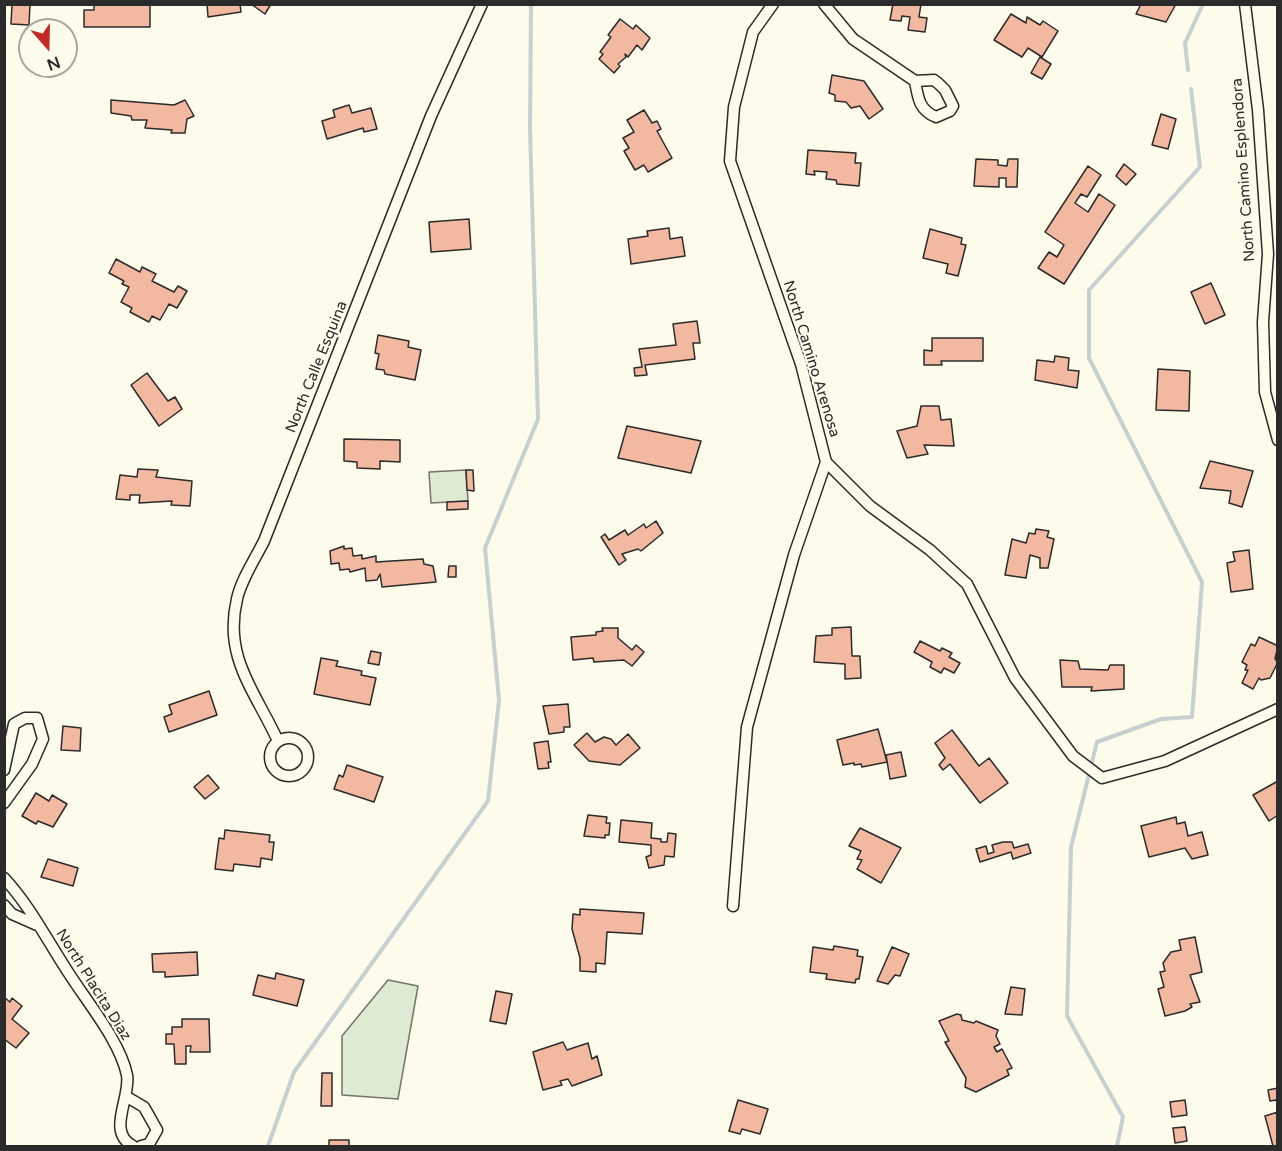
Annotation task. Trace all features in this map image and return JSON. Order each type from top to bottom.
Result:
[{"type":"street","name":"North Calle Esquina","points":[[278,741],[241,669],[232,642],[237,598],[264,541],[431,116],[482,4]]},
{"type":"street","name":"North Camino Arenosa","points":[[733,906],[747,727],[794,555],[826,462],[801,364],[730,161],[734,107],[753,32],[773,4]]},
{"type":"street","points":[[824,4],[853,39],[915,81]]},
{"type":"street","name":"North Camino Esplendora","points":[[1245,4],[1258,110],[1268,254],[1263,322],[1265,392],[1278,440]]},
{"type":"street","points":[[826,462],[870,506],[930,550],[967,584],[1015,678],[1073,756],[1102,778],[1165,760],[1278,709]]},
{"type":"street","points":[[4,770],[14,724],[25,718],[37,718],[43,740],[32,764],[4,803]]},
{"type":"street","name":"North Placita Diaz","points":[[4,878],[25,900],[38,925],[116,1047],[127,1075],[127,1097],[119,1120],[121,1134],[133,1146]]},
{"type":"street","name":"North Placita Diaz","points":[[4,906],[12,914],[38,925]]},
{"type":"street","points":[[127,1097],[144,1107],[157,1130],[149,1144],[141,1146]]},
{"type":"green space","points":[[466,470],[468,501],[431,503],[429,472]]},
{"type":"green space","points":[[388,980],[418,986],[398,1099],[342,1095],[342,1036]]},
{"type":"building","points":[[12,4],[30,4],[29,18],[18,18],[18,24],[11,24]]},
{"type":"building","points":[[94,4],[150,4],[150,27],[84,27],[84,10],[94,10]]},
{"type":"building","points":[[207,4],[240,4],[241,12],[208,17]]},
{"type":"building","points":[[251,4],[271,4],[265,14]]},
{"type":"building","points":[[893,4],[921,4],[919,17],[927,18],[925,32],[908,30],[910,17],[902,16],[901,21],[890,20]]},
{"type":"building","points":[[1141,4],[1176,4],[1166,22],[1136,14]]},
{"type":"building","points":[[1011,14],[1026,23],[1027,17],[1040,25],[1043,21],[1058,31],[1042,57],[1028,48],[1022,57],[994,40]]},
{"type":"building","points":[[620,19],[633,29],[636,25],[650,38],[642,50],[637,45],[628,57],[625,54],[626,57],[618,64],[620,66],[614,73],[599,59],[603,54],[600,52],[611,37],[608,35]]},
{"type":"building","points":[[1040,57],[1051,64],[1042,79],[1031,73]]},
{"type":"building","points":[[832,75],[864,81],[883,109],[869,119],[860,106],[851,108],[846,102],[835,101],[835,95],[829,93]]},
{"type":"building","points":[[111,100],[174,105],[185,100],[194,116],[187,119],[185,133],[145,128],[147,120],[132,120],[131,116],[111,113]]},
{"type":"building","points":[[349,105],[352,113],[371,108],[377,129],[364,132],[363,128],[327,139],[322,121],[335,117],[333,110]]},
{"type":"building","points":[[644,110],[652,123],[657,121],[661,129],[657,131],[672,158],[648,172],[644,165],[635,170],[624,151],[629,148],[623,138],[634,132],[627,120]]},
{"type":"building","points":[[1161,114],[1176,119],[1168,149],[1152,145]]},
{"type":"building","points":[[808,150],[856,153],[855,163],[861,163],[859,186],[837,184],[836,180],[826,179],[827,172],[814,171],[815,175],[806,174]]},
{"type":"building","points":[[976,159],[998,160],[998,165],[1007,166],[1008,159],[1018,159],[1017,187],[1006,187],[1006,178],[999,178],[999,187],[974,186]]},
{"type":"building","points":[[1124,164],[1136,174],[1126,185],[1116,176]]},
{"type":"building","points":[[1088,166],[1101,175],[1087,197],[1081,194],[1075,203],[1088,212],[1099,194],[1115,205],[1064,284],[1038,268],[1049,252],[1057,257],[1064,245],[1045,232]]},
{"type":"building","points":[[469,219],[471,249],[431,252],[429,222]]},
{"type":"building","points":[[669,228],[670,239],[682,237],[685,256],[631,264],[628,239],[648,236],[647,231]]},
{"type":"building","points":[[930,229],[962,238],[961,244],[966,245],[958,276],[946,273],[948,264],[923,258]]},
{"type":"building","points":[[116,259],[140,272],[142,267],[156,274],[152,281],[174,292],[178,286],[187,291],[177,308],[169,304],[160,320],[152,316],[149,322],[130,312],[132,308],[121,302],[129,287],[122,284],[124,281],[109,273]]},
{"type":"building","points":[[1211,283],[1225,315],[1205,324],[1191,292]]},
{"type":"building","points":[[697,321],[700,343],[693,343],[695,359],[645,365],[647,375],[635,376],[634,368],[642,367],[639,349],[676,345],[673,324]]},
{"type":"building","points":[[378,335],[409,341],[408,347],[421,350],[415,380],[385,374],[384,370],[376,369],[379,354],[375,353]]},
{"type":"building","points":[[932,338],[983,338],[983,361],[941,361],[942,365],[924,365],[924,350],[932,351]]},
{"type":"building","points":[[1055,356],[1069,358],[1068,370],[1079,371],[1077,388],[1035,380],[1037,360],[1054,362]]},
{"type":"building","points":[[1158,369],[1190,371],[1189,411],[1156,410]]},
{"type":"building","points":[[147,373],[168,401],[175,397],[182,409],[159,426],[131,385]]},
{"type":"building","points":[[921,406],[939,406],[941,420],[951,419],[954,446],[924,445],[928,454],[907,458],[897,431],[917,426]]},
{"type":"building","points":[[627,426],[701,441],[691,473],[618,458]]},
{"type":"building","points":[[344,439],[400,440],[400,462],[380,461],[380,469],[357,468],[357,462],[344,461]]},
{"type":"building","points":[[1210,461],[1253,471],[1242,507],[1229,503],[1231,491],[1200,488]]},
{"type":"building","points":[[138,469],[158,470],[156,477],[192,481],[190,506],[171,505],[172,501],[139,503],[140,495],[130,495],[130,500],[116,499],[120,475],[137,477]]},
{"type":"building","points":[[466,470],[473,470],[474,491],[467,490]]},
{"type":"building","points":[[468,501],[468,509],[447,510],[447,502]]},
{"type":"building","points":[[656,521],[663,533],[641,551],[638,549],[622,554],[626,560],[619,565],[601,537],[605,534],[609,540],[625,530],[628,535],[644,524],[646,528]]},
{"type":"building","points":[[1036,529],[1049,531],[1047,537],[1054,539],[1048,568],[1040,568],[1040,558],[1030,555],[1026,578],[1005,575],[1012,539],[1026,543],[1029,533],[1035,534]]},
{"type":"building","points":[[344,546],[344,549],[352,548],[353,556],[362,555],[362,559],[376,556],[376,562],[423,559],[424,564],[433,566],[436,582],[382,587],[380,574],[377,580],[366,581],[365,568],[350,572],[349,569],[340,570],[339,563],[331,564],[330,551]]},
{"type":"building","points":[[1249,550],[1253,589],[1231,592],[1227,563],[1235,561],[1233,552]]},
{"type":"building","points":[[449,566],[456,566],[456,577],[448,577]]},
{"type":"building","points":[[851,627],[852,656],[860,656],[861,678],[845,679],[845,664],[814,662],[816,636],[832,635],[832,628]]},
{"type":"building","points":[[602,628],[618,628],[618,638],[632,650],[636,645],[644,652],[632,666],[624,660],[594,662],[593,658],[573,660],[571,637],[596,635],[596,632],[603,631]]},
{"type":"building","points":[[1259,637],[1278,646],[1275,659],[1278,662],[1270,678],[1261,680],[1259,678],[1253,689],[1242,683],[1248,670],[1245,670],[1247,665],[1242,662],[1251,644],[1255,646]]},
{"type":"building","points":[[920,641],[940,651],[942,648],[952,653],[949,657],[960,663],[954,673],[944,668],[941,673],[930,667],[932,662],[914,652]]},
{"type":"building","points":[[371,651],[381,653],[379,665],[368,663]]},
{"type":"building","points":[[321,658],[338,661],[336,666],[362,671],[361,675],[376,678],[370,705],[314,694]]},
{"type":"building","points":[[1060,660],[1078,661],[1080,669],[1108,670],[1110,665],[1124,665],[1124,689],[1091,691],[1092,687],[1062,687]]},
{"type":"building","points":[[209,691],[217,715],[169,732],[164,717],[172,714],[169,705]]},
{"type":"building","points":[[568,704],[570,727],[564,727],[564,732],[549,734],[543,706]]},
{"type":"building","points":[[63,726],[81,728],[80,751],[61,750]]},
{"type":"building","points":[[878,729],[887,762],[862,767],[861,764],[854,765],[854,763],[843,765],[837,740]]},
{"type":"building","points":[[952,730],[979,766],[989,758],[1008,783],[980,803],[950,764],[943,770],[939,765],[945,758],[935,743]]},
{"type":"building","points":[[587,733],[595,742],[604,737],[611,739],[616,745],[628,734],[640,748],[620,765],[589,761],[574,745]]},
{"type":"building","points":[[548,741],[551,762],[548,762],[549,768],[538,769],[534,743]]},
{"type":"building","points":[[901,752],[906,776],[890,779],[886,755]]},
{"type":"building","points":[[347,765],[383,777],[374,802],[334,789],[339,775],[343,777]]},
{"type":"building","points":[[208,775],[219,788],[205,799],[194,787]]},
{"type":"building","points":[[1278,781],[1278,815],[1269,821],[1253,795]]},
{"type":"building","points":[[36,793],[49,801],[52,795],[67,804],[53,827],[38,821],[36,824],[22,816]]},
{"type":"building","points":[[588,815],[607,817],[606,823],[610,823],[609,835],[605,835],[605,838],[584,836]]},
{"type":"building","points":[[1176,817],[1177,824],[1185,822],[1188,836],[1202,832],[1208,855],[1192,859],[1185,848],[1149,857],[1141,826]]},
{"type":"building","points":[[621,820],[652,823],[651,838],[661,839],[661,842],[667,842],[668,833],[676,834],[674,857],[665,856],[664,865],[649,868],[646,857],[651,855],[651,845],[619,842]]},
{"type":"building","points":[[860,828],[901,848],[881,883],[857,869],[862,860],[857,859],[861,851],[849,846]]},
{"type":"building","points":[[225,830],[270,835],[269,842],[274,842],[272,860],[261,858],[260,867],[234,864],[233,871],[215,869],[219,838],[224,839]]},
{"type":"building","points":[[1012,842],[1014,848],[1028,844],[1031,853],[1013,859],[1011,852],[980,862],[976,849],[986,846],[988,854],[994,852],[992,845]]},
{"type":"building","points":[[48,859],[78,868],[73,886],[41,877]]},
{"type":"building","points":[[580,909],[644,913],[642,934],[607,932],[605,964],[596,963],[596,972],[580,971],[580,958],[572,929],[573,914],[580,915]]},
{"type":"building","points":[[1195,937],[1202,972],[1190,975],[1200,1002],[1190,1004],[1192,1007],[1185,1011],[1165,1016],[1158,989],[1164,987],[1160,972],[1165,971],[1163,963],[1171,952],[1181,950],[1179,940]]},
{"type":"building","points":[[834,946],[858,950],[857,956],[863,957],[859,979],[856,979],[855,983],[826,979],[827,974],[810,972],[813,947],[833,950]]},
{"type":"building","points":[[892,947],[909,954],[900,976],[895,975],[888,984],[877,981]]},
{"type":"building","points":[[197,952],[198,975],[165,977],[165,972],[153,972],[152,954]]},
{"type":"building","points":[[276,973],[304,980],[297,1006],[253,995],[258,975],[275,979]]},
{"type":"building","points":[[1011,987],[1025,989],[1022,1015],[1005,1014]]},
{"type":"building","points":[[496,991],[512,994],[506,1024],[490,1021]]},
{"type":"building","points":[[4,997],[10,1002],[12,998],[22,1006],[12,1019],[29,1033],[16,1048],[4,1039]]},
{"type":"building","points":[[957,1014],[961,1015],[962,1020],[974,1023],[976,1021],[998,1030],[996,1036],[1000,1044],[994,1047],[997,1052],[1002,1049],[1012,1068],[1007,1070],[1009,1075],[976,1092],[965,1087],[966,1078],[945,1042],[949,1041],[939,1021]]},
{"type":"building","points":[[182,1019],[209,1019],[210,1052],[190,1052],[191,1046],[186,1046],[186,1064],[175,1064],[174,1044],[166,1044],[166,1034],[172,1034],[172,1027],[182,1027]]},
{"type":"building","points":[[563,1042],[567,1050],[588,1043],[592,1059],[597,1056],[602,1075],[572,1086],[568,1079],[560,1081],[562,1085],[543,1090],[533,1052]]},
{"type":"building","points":[[322,1073],[332,1073],[332,1106],[321,1106]]},
{"type":"building","points":[[1278,1088],[1278,1105],[1276,1100],[1270,1101],[1268,1090]]},
{"type":"building","points":[[738,1100],[768,1109],[760,1134],[742,1129],[740,1134],[729,1131]]},
{"type":"building","points":[[1185,1100],[1187,1115],[1172,1117],[1170,1102]]},
{"type":"building","points":[[1278,1112],[1278,1146],[1273,1146],[1265,1116]]},
{"type":"building","points":[[1185,1127],[1187,1141],[1175,1143],[1173,1128]]},
{"type":"building","points":[[329,1140],[349,1140],[349,1146],[329,1146]]},
{"type":"waterway","points":[[268,1146],[294,1072],[488,801],[499,700],[485,548],[538,419],[530,128],[531,4]]},
{"type":"waterway","points":[[1188,70],[1185,43],[1203,4]]},
{"type":"waterway","points":[[1117,1146],[1123,1117],[1067,1016],[1071,847],[1097,742],[1161,719],[1192,717],[1202,582],[1089,358],[1089,290],[1200,167],[1191,89]]}]
